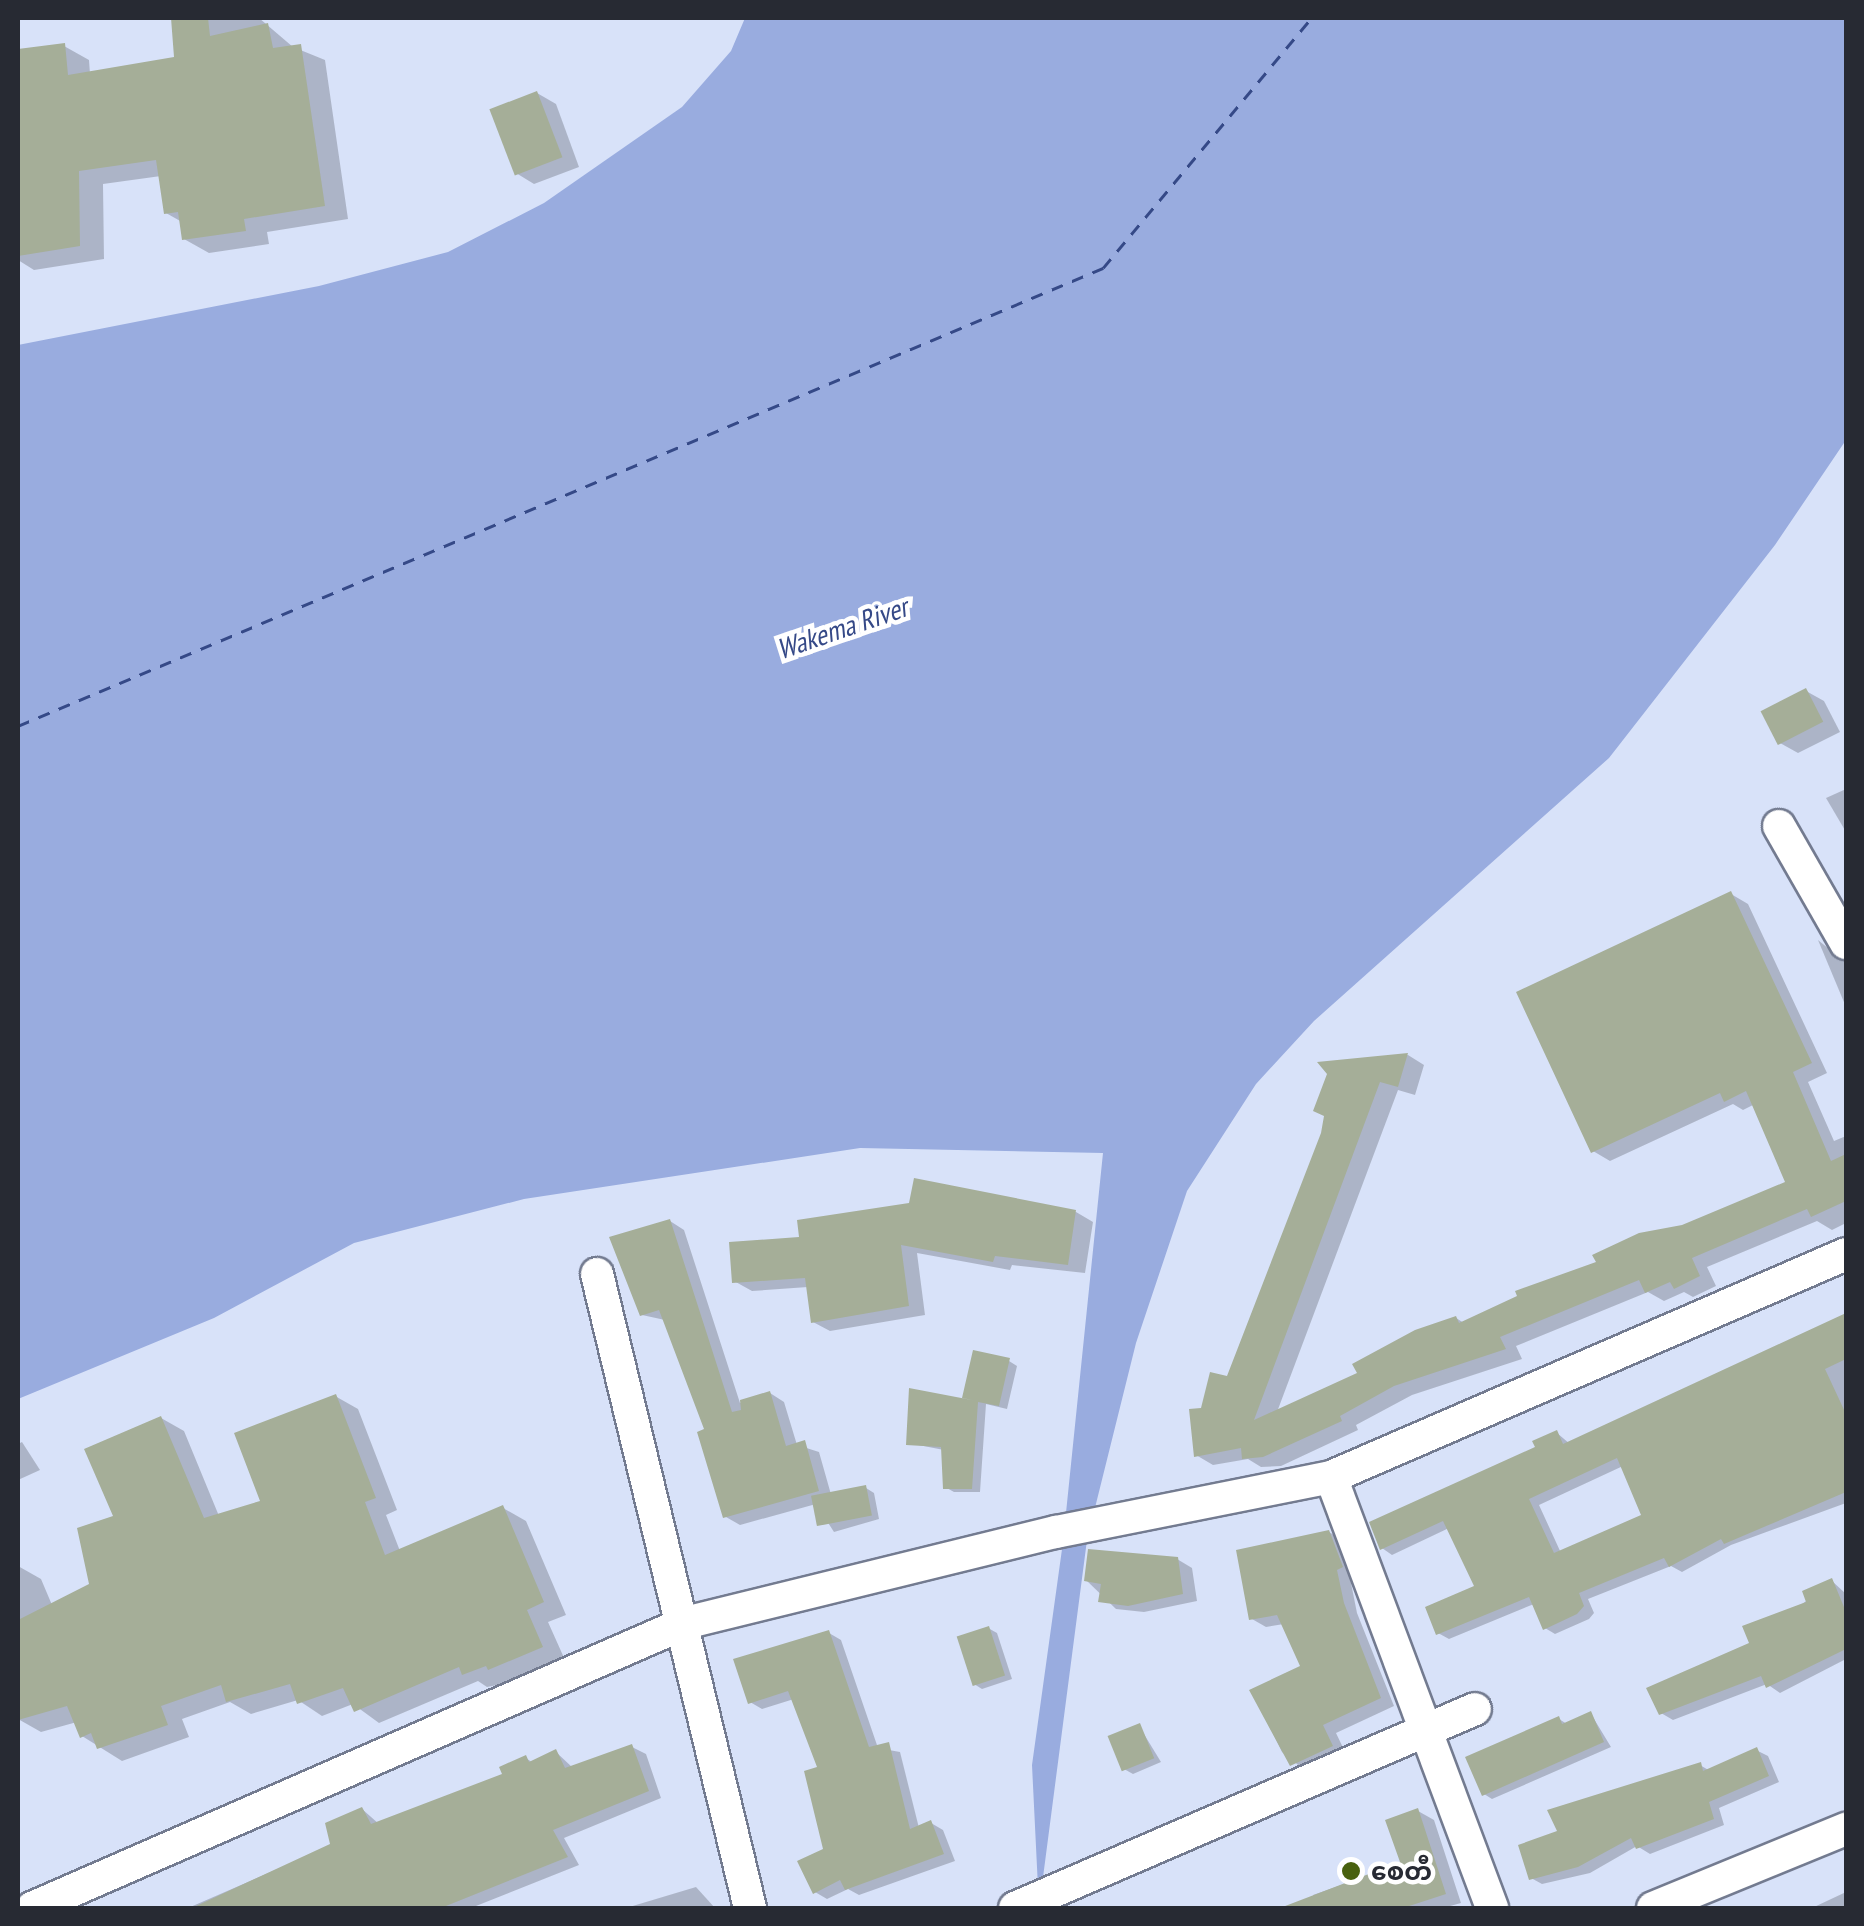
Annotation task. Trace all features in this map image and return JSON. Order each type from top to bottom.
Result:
[{"type":"street","points":[[1779,826],[1846,942]]},
{"type":"street","points":[[32,1908],[685,1623],[1056,1532],[1331,1477],[1846,1254]]},
{"type":"street","points":[[597,1274],[685,1623],[750,1908]]},
{"type":"street","points":[[1331,1477],[1492,1908]]},
{"type":"street","points":[[1015,1908],[1079,1884],[1475,1708]]},
{"type":"street","points":[[1654,1908],[1846,1829]]},
{"type":"water","name":"Wakema River","points":[[745,18],[1846,18],[1846,440],[1775,545],[1609,758],[1314,1021],[1256,1084],[1187,1191],[1136,1343],[1087,1540],[1039,1908],[1032,1765],[1063,1542],[1103,1153],[860,1148],[524,1199],[354,1243],[214,1318],[18,1399],[18,345],[319,286],[448,252],[544,203],[682,107],[731,51]]},
{"type":"building","points":[[171,18],[208,18],[210,36],[268,23],[273,48],[301,44],[325,206],[244,219],[246,231],[182,240],[178,212],[164,214],[156,160],[79,171],[80,246],[18,256],[18,49],[65,43],[68,75],[174,57]]},
{"type":"building","points":[[537,91],[562,157],[515,176],[489,109]]},
{"type":"building","points":[[1806,688],[1823,722],[1778,745],[1761,711]]},
{"type":"building","points":[[1731,891],[1812,1063],[1793,1072],[1831,1161],[1846,1154],[1846,1201],[1811,1217],[1807,1209],[1692,1258],[1700,1276],[1674,1289],[1670,1282],[1645,1293],[1639,1280],[1500,1337],[1506,1349],[1394,1386],[1340,1416],[1342,1421],[1263,1457],[1242,1459],[1241,1448],[1194,1457],[1189,1409],[1201,1408],[1210,1372],[1227,1376],[1321,1133],[1324,1116],[1313,1111],[1327,1074],[1317,1062],[1408,1053],[1398,1087],[1380,1082],[1254,1420],[1357,1373],[1352,1364],[1415,1330],[1456,1316],[1459,1323],[1517,1296],[1515,1291],[1596,1262],[1592,1255],[1639,1233],[1682,1225],[1785,1182],[1746,1091],[1724,1102],[1720,1093],[1591,1153],[1516,992]]},
{"type":"building","points":[[914,1178],[1076,1210],[1068,1265],[995,1256],[993,1262],[901,1245],[909,1306],[811,1323],[805,1278],[732,1283],[729,1242],[799,1237],[797,1220],[909,1203]]},
{"type":"building","points":[[670,1219],[732,1412],[741,1410],[740,1400],[770,1391],[786,1446],[805,1440],[819,1491],[723,1518],[697,1432],[704,1429],[659,1310],[640,1316],[609,1237]]},
{"type":"building","points":[[1846,1313],[1846,1359],[1825,1369],[1846,1414],[1846,1492],[1724,1544],[1721,1539],[1669,1567],[1664,1558],[1579,1593],[1584,1606],[1577,1614],[1543,1630],[1529,1597],[1436,1635],[1425,1607],[1474,1586],[1443,1521],[1380,1550],[1369,1522],[1535,1447],[1532,1441],[1557,1430],[1563,1444]],"holes":[[[1617,1458],[1641,1515],[1554,1553],[1529,1499]]]},
{"type":"building","points":[[973,1350],[1010,1358],[999,1406],[978,1402],[972,1489],[943,1489],[941,1447],[906,1445],[909,1388],[977,1401],[962,1398]]},
{"type":"building","points":[[336,1394],[376,1498],[365,1502],[385,1555],[503,1505],[544,1602],[527,1610],[543,1647],[488,1670],[486,1666],[462,1675],[459,1667],[354,1712],[343,1688],[297,1704],[290,1684],[226,1702],[221,1685],[161,1706],[168,1725],[97,1749],[91,1733],[80,1738],[67,1706],[18,1720],[18,1620],[89,1584],[77,1528],[113,1516],[84,1449],[161,1416],[204,1518],[260,1501],[234,1433]]},
{"type":"building","points":[[866,1485],[872,1515],[817,1526],[811,1496]]},
{"type":"building","points":[[1329,1530],[1343,1567],[1337,1570],[1344,1603],[1381,1698],[1323,1725],[1333,1746],[1290,1766],[1249,1690],[1300,1666],[1277,1615],[1249,1620],[1236,1550]]},
{"type":"building","points":[[1088,1549],[1178,1557],[1183,1594],[1128,1606],[1098,1602],[1101,1584],[1084,1581]]},
{"type":"building","points":[[1832,1578],[1846,1612],[1846,1649],[1766,1688],[1761,1676],[1659,1715],[1646,1688],[1749,1643],[1742,1626],[1806,1602],[1802,1591]]},
{"type":"building","points":[[989,1626],[1005,1675],[973,1686],[957,1637]]},
{"type":"building","points":[[829,1630],[869,1747],[889,1742],[910,1829],[931,1820],[944,1854],[845,1890],[840,1880],[813,1894],[797,1861],[823,1849],[804,1771],[817,1767],[788,1691],[748,1704],[733,1659]]},
{"type":"building","points":[[1591,1711],[1604,1742],[1482,1796],[1465,1757],[1559,1716],[1562,1724]]},
{"type":"building","points":[[1140,1723],[1154,1758],[1122,1771],[1108,1736]]},
{"type":"building","points":[[632,1744],[649,1791],[553,1830],[568,1857],[441,1908],[192,1908],[330,1844],[325,1823],[362,1807],[371,1824],[502,1774],[499,1767],[526,1755],[529,1762],[556,1749],[565,1768]]},
{"type":"building","points":[[1757,1747],[1769,1776],[1709,1802],[1714,1819],[1636,1849],[1631,1838],[1578,1867],[1529,1880],[1518,1845],[1557,1831],[1547,1810],[1701,1762],[1703,1771]]},
{"type":"building","points":[[1418,1808],[1446,1894],[1403,1908],[1280,1908],[1400,1862],[1385,1820]]},
{"type":"ferry route","points":[[18,726],[1103,268],[1311,18]]},
{"type":"place","name":"စေတီ","points":[[1351,1871]]}]
